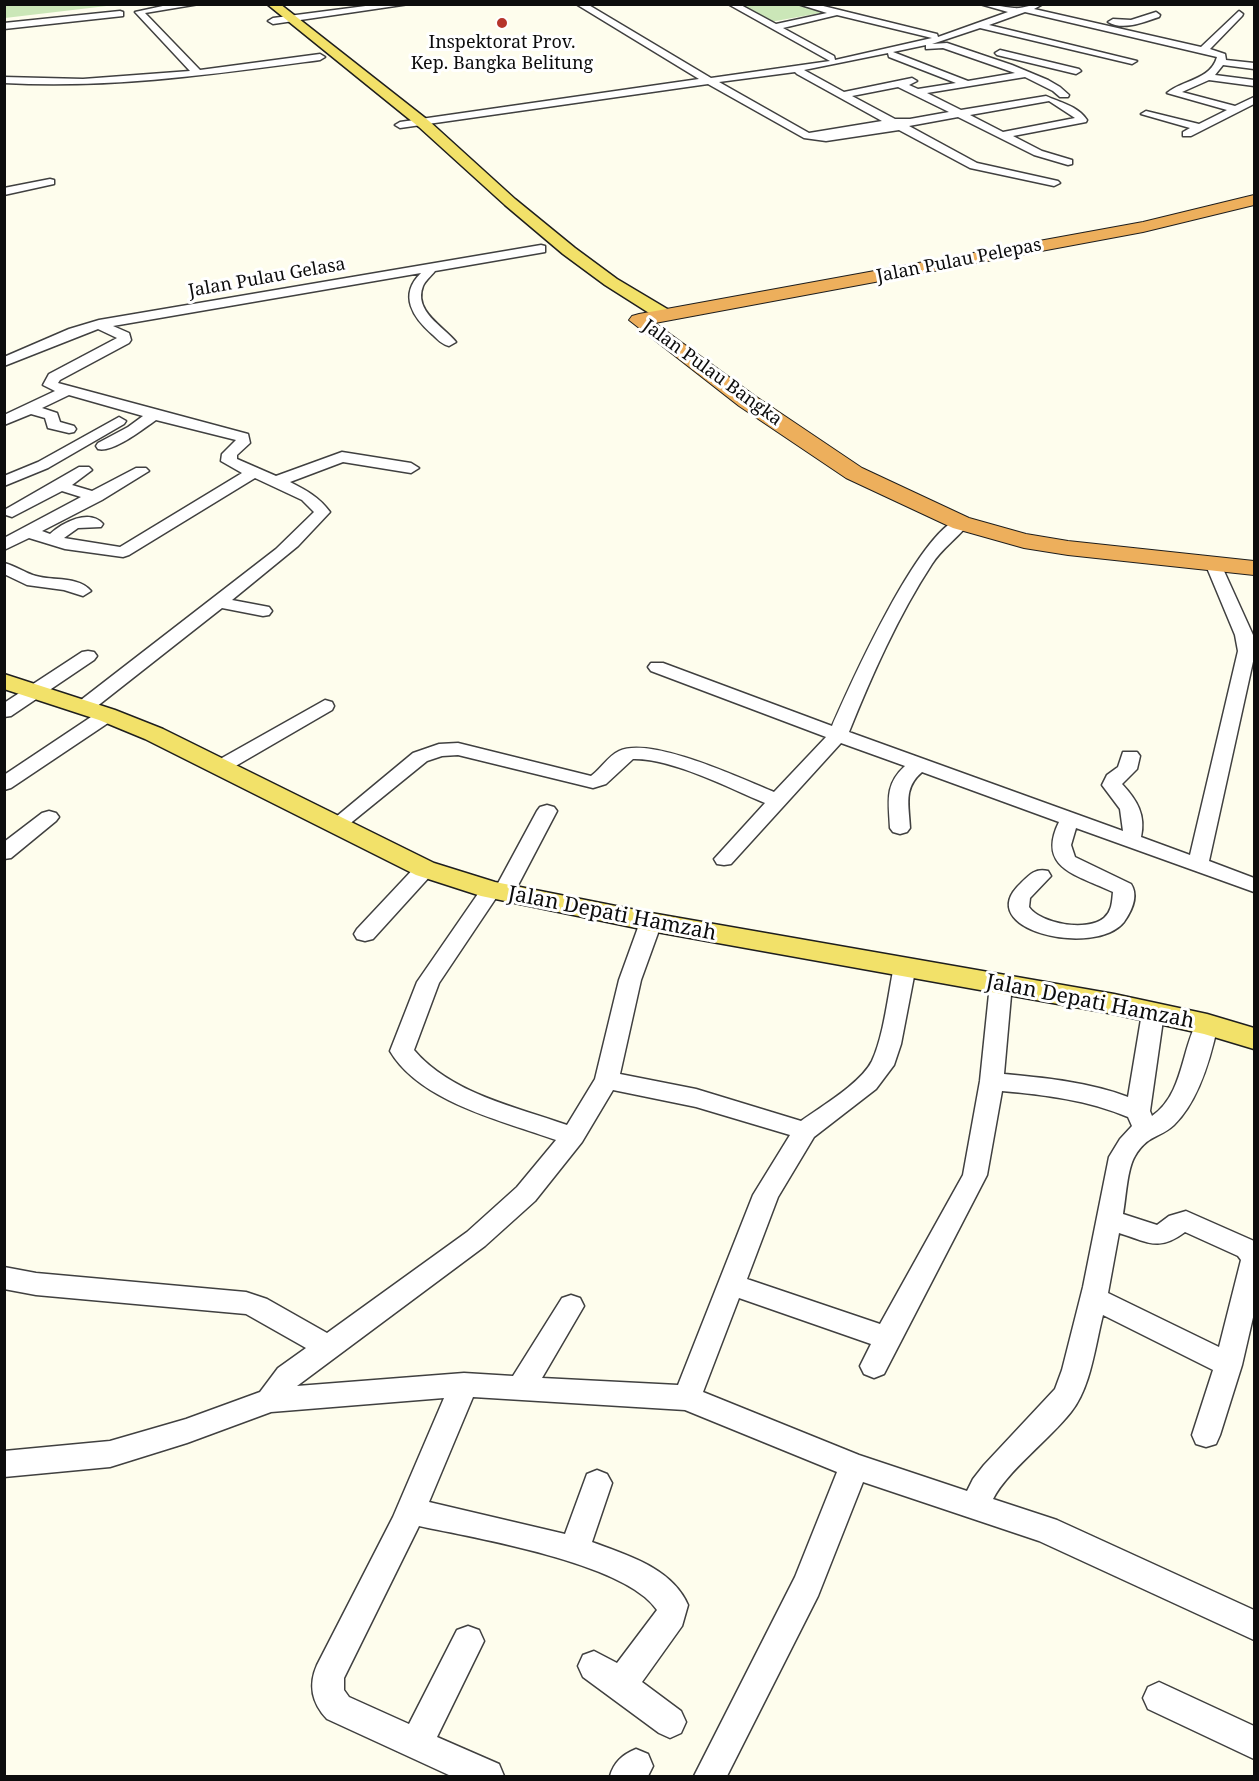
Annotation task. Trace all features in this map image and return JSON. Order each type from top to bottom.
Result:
[{"type":"highway","name":"Jalan Pulau Pelepas","points":[[653,321],[1143,227],[1254,200]]},
{"type":"highway","name":"Jalan Pulau Pelepas","points":[[653,321],[706,318],[1156,233],[1254,210]]},
{"type":"highway","name":"Jalan Pulau Bangka","points":[[653,321],[747,401],[854,473],[961,523],[1024,541],[1068,548],[1254,568]]},
{"type":"highway","name":"Jalan Pulau Bangka","points":[[653,321],[877,465],[997,517],[1029,527],[1070,533],[1254,552]]},
{"type":"main road","name":"Jalan Pulau Bangka","points":[[275,15],[393,119],[416,125]]},
{"type":"main road","name":"Jalan Pulau Bangka","points":[[275,15],[416,125],[569,251],[611,282],[653,321]]},
{"type":"main road","points":[[525,237],[545,252]]},
{"type":"main road","name":"Jalan Depati Hamzah","points":[[4,681],[96,711],[154,734],[424,869],[497,892],[1153,1012],[1207,1024],[1254,1039]]},
{"type":"street","points":[[4,26],[124,16],[143,9],[195,4]]},
{"type":"street","points":[[275,15],[372,4]]},
{"type":"street","points":[[275,15],[405,4]]},
{"type":"street","points":[[568,4],[701,81],[808,136],[829,138],[901,123]]},
{"type":"street","points":[[580,4],[701,81],[828,64],[982,26],[1015,8]]},
{"type":"street","points":[[732,4],[831,58]]},
{"type":"street","points":[[802,4],[1076,71]]},
{"type":"street","points":[[984,4],[1015,8],[1086,26],[1203,50],[1220,54],[1222,60]]},
{"type":"street","points":[[416,125],[701,81],[938,38],[1015,8],[1039,4]]},
{"type":"street","points":[[112,5],[106,10],[124,16]]},
{"type":"street","points":[[4,18],[112,5]]},
{"type":"street","points":[[143,9],[139,15],[195,72]]},
{"type":"street","points":[[1059,9],[1129,24],[1156,15]]},
{"type":"street","points":[[1086,26],[1123,12]]},
{"type":"street","points":[[775,27],[837,13]]},
{"type":"street","points":[[1203,50],[1239,14]]},
{"type":"street","points":[[982,26],[1132,61]]},
{"type":"street","points":[[725,79],[741,84],[944,45],[1053,87],[1064,95],[1044,96],[1082,119],[1002,135]]},
{"type":"street","points":[[1176,46],[1222,60],[1254,66]]},
{"type":"street","points":[[4,75],[85,78],[176,70],[195,72],[318,55]]},
{"type":"street","points":[[892,55],[968,84]]},
{"type":"street","points":[[1222,60],[1208,77],[1172,93],[1235,109]]},
{"type":"street","points":[[4,80],[101,82],[176,70]]},
{"type":"street","points":[[800,72],[901,123],[974,166],[1054,183]]},
{"type":"street","points":[[908,88],[942,75]]},
{"type":"street","points":[[843,95],[880,89],[968,84],[1026,75]]},
{"type":"street","points":[[1208,77],[1254,83]]},
{"type":"street","points":[[1221,79],[1254,88]]},
{"type":"street","points":[[908,88],[1002,135],[1046,146],[1068,162]]},
{"type":"street","points":[[808,136],[1050,100]]},
{"type":"street","points":[[1187,134],[1254,100]]},
{"type":"street","points":[[1146,114],[1198,127]]},
{"type":"street","points":[[808,122],[827,133]]},
{"type":"street","points":[[1046,146],[1071,123]]},
{"type":"street","points":[[4,192],[50,182]]},
{"type":"street","name":"Jalan Pulau Gelasa","points":[[4,362],[74,332],[99,324],[429,268],[545,252]]},
{"type":"street","points":[[429,268],[429,273],[416,288],[417,310],[421,317],[449,342]]},
{"type":"street","points":[[4,784],[96,711],[130,674],[309,529],[322,512],[321,508],[310,500],[278,482],[253,473],[228,458],[229,454],[243,443],[243,436],[153,414],[50,384],[54,377],[124,340],[124,336],[99,324]]},
{"type":"street","points":[[4,351],[19,356]]},
{"type":"street","points":[[4,421],[68,390]]},
{"type":"street","points":[[28,408],[52,416],[52,425],[69,429]]},
{"type":"street","points":[[51,459],[63,462],[72,461],[133,430],[153,414]]},
{"type":"street","points":[[4,482],[119,421]]},
{"type":"street","points":[[278,482],[342,457],[411,468]]},
{"type":"street","points":[[4,466],[25,476],[4,487]]},
{"type":"street","points":[[84,470],[60,486],[8,511],[51,540],[123,552],[253,473]]},
{"type":"street","points":[[4,545],[141,471]]},
{"type":"street","points":[[60,486],[96,497]]},
{"type":"street","points":[[51,540],[75,523],[95,524]]},
{"type":"street","points":[[724,859],[838,735],[866,668],[925,562],[944,538],[961,523]]},
{"type":"street","points":[[1198,863],[1246,651],[1244,635],[1214,563]]},
{"type":"street","points":[[4,568],[33,581],[67,585],[83,591]]},
{"type":"street","points":[[219,602],[263,611]]},
{"type":"street","points":[[4,712],[88,656]]},
{"type":"street","points":[[657,667],[1254,885]]},
{"type":"street","points":[[220,767],[325,706]]},
{"type":"street","points":[[335,826],[420,758],[439,750],[458,749],[592,782],[607,775],[619,760],[630,753],[640,752],[687,765],[776,800]]},
{"type":"street","points":[[1130,756],[1127,769],[1114,778],[1112,784],[1125,797],[1133,818],[1135,826],[1131,839]]},
{"type":"street","points":[[900,828],[899,790],[902,779],[919,764]]},
{"type":"street","points":[[547,811],[497,892],[428,982],[402,1051],[418,1071],[436,1083],[573,1136]]},
{"type":"street","points":[[4,853],[50,817]]},
{"type":"street","points":[[1041,876],[1023,892],[1018,902],[1018,909],[1024,918],[1036,924],[1077,933],[1094,932],[1114,922],[1121,914],[1125,904],[1124,889],[1068,862],[1063,855],[1060,842],[1071,818]]},
{"type":"street","points":[[364,934],[424,869]]},
{"type":"street","points":[[270,1400],[288,1376],[476,1239],[526,1194],[573,1136],[607,1080],[630,980],[651,922]]},
{"type":"street","points":[[687,1398],[766,1196],[805,1131],[868,1083],[882,1065],[889,1044],[905,966]]},
{"type":"street","points":[[874,1366],[975,1175],[992,1081],[1001,984]]},
{"type":"street","points":[[976,1505],[983,1488],[994,1474],[1062,1402],[1076,1370],[1121,1157],[1141,1120],[1153,1012]]},
{"type":"street","points":[[992,1081],[1050,1087],[1103,1097],[1141,1120],[1163,1121],[1173,1110],[1200,1056],[1207,1024]]},
{"type":"street","points":[[607,1080],[696,1098],[805,1131]]},
{"type":"street","points":[[1109,1220],[1157,1235],[1162,1235],[1180,1222],[1186,1221],[1247,1249],[1254,1259],[1228,1365],[1206,1435]]},
{"type":"street","points":[[4,1278],[36,1284],[246,1303],[258,1307],[327,1346]]},
{"type":"street","points":[[731,1284],[887,1338]]},
{"type":"street","points":[[1093,1298],[1228,1365]]},
{"type":"street","points":[[520,1388],[572,1306]]},
{"type":"street","points":[[4,1464],[110,1454],[187,1431],[270,1400],[464,1385],[687,1398],[854,1466],[1046,1530],[1254,1625]]},
{"type":"street","points":[[464,1385],[410,1511],[328,1676],[326,1690],[328,1697],[338,1708],[487,1776]]},
{"type":"street","points":[[710,1776],[807,1586],[834,1522],[854,1466]]},
{"type":"street","points":[[575,1549],[597,1483]]},
{"type":"street","points":[[410,1511],[575,1549],[621,1566],[662,1592],[673,1605],[671,1616],[620,1685]]},
{"type":"street","points":[[417,1743],[468,1641]]},
{"type":"street","points":[[594,1666],[670,1722]]},
{"type":"street","points":[[1159,1698],[1254,1743]]},
{"type":"green space","points":[[5,4],[115,4],[115,5],[5,18]]},
{"type":"green space","points":[[739,5],[796,5],[826,12],[770,22]]},
{"type":"place","name":"Inspektorat Prov. Kep. Bangka Belitung","points":[[502,23]]}]
